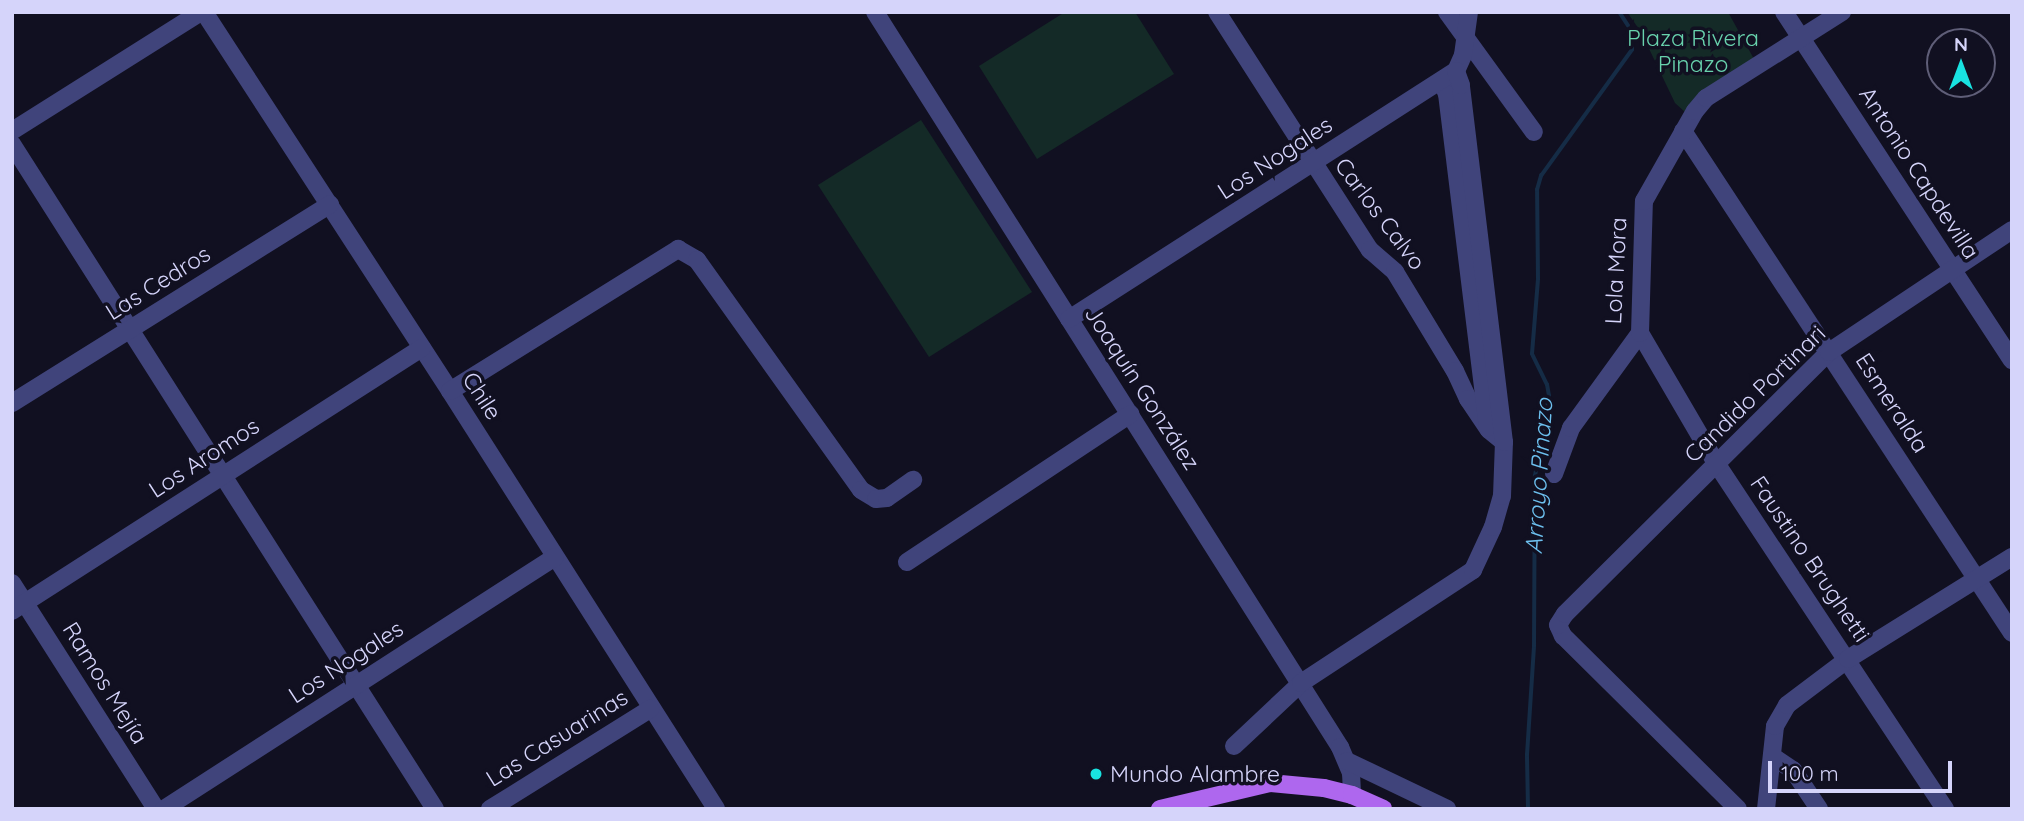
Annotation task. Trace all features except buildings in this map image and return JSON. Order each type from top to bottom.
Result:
[{"type":"main road","points":[[1160,809],[1269,783],[1306,785],[1352,795],[1383,809]]},
{"type":"street","points":[[12,131],[202,12]]},
{"type":"street","name":"Chile","points":[[202,12],[330,204],[716,809]]},
{"type":"street","name":"Joaquín González","points":[[875,12],[1301,683],[1347,761],[1352,779],[1352,795]]},
{"type":"street","name":"Carlos Calvo","points":[[1217,12],[1370,250],[1395,272],[1455,371],[1468,399],[1489,430],[1504,442]]},
{"type":"street","points":[[1447,12],[1464,40],[1534,132]]},
{"type":"street","points":[[1469,12],[1464,55],[1448,76],[1447,94],[1489,430]]},
{"type":"street","name":"Antonio Capdevilla","points":[[1784,12],[2012,360]]},
{"type":"street","name":"Lola Mora","points":[[1554,474],[1571,428],[1640,333],[1644,201],[1683,131],[1706,98],[1842,12]]},
{"type":"street","points":[[1234,746],[1301,683],[1474,570],[1486,547],[1502,496],[1504,442],[1461,85],[1448,76]]},
{"type":"street","name":"Los Nogales","points":[[1069,319],[1448,76]]},
{"type":"street","name":"Esmeralda","points":[[1683,131],[2012,633]]},
{"type":"street","points":[[12,144],[435,809]]},
{"type":"street","name":"Las Cedros","points":[[12,403],[330,204]]},
{"type":"street","name":"Candido Portinari","points":[[1738,809],[1563,636],[1558,625],[1565,614],[1829,352],[2012,230]]},
{"type":"street","points":[[450,391],[678,249],[698,260],[861,490],[876,499],[887,498],[913,480]]},
{"type":"street","name":"Faustino Brughetti","points":[[1640,333],[1716,463],[1945,809]]},
{"type":"street","name":"Los Aromos","points":[[19,607],[422,348]]},
{"type":"street","points":[[907,562],[1131,414]]},
{"type":"street","name":"Los Nogales","points":[[164,809],[555,557]]},
{"type":"street","points":[[1766,809],[1776,726],[1787,705],[1848,659],[2012,557]]},
{"type":"street","name":"Ramos Mejía","points":[[12,583],[19,607],[156,809]]},
{"type":"street","name":"Las Casuarinas","points":[[490,809],[650,709]]},
{"type":"street","points":[[1772,756],[1793,770],[1819,809]]},
{"type":"street","points":[[1347,761],[1447,809]]},
{"type":"green space","points":[[1065,12],[1135,12],[1174,74],[1037,159],[979,66]]},
{"type":"green space","name":"Plaza Rivera Pinazo","points":[[1627,12],[1728,12],[1754,59],[1704,90],[1685,112],[1675,103],[1641,32]]},
{"type":"green space","points":[[921,120],[1032,292],[929,357],[818,185]]},
{"type":"waterway","name":"Arroyo Pinazo","points":[[1528,809],[1527,755],[1534,646],[1535,476],[1549,396],[1547,385],[1532,354],[1538,279],[1537,190],[1541,176],[1632,50],[1632,32],[1619,12]]},
{"type":"place","name":"Mundo Alambre","points":[[1096,774]]}]
